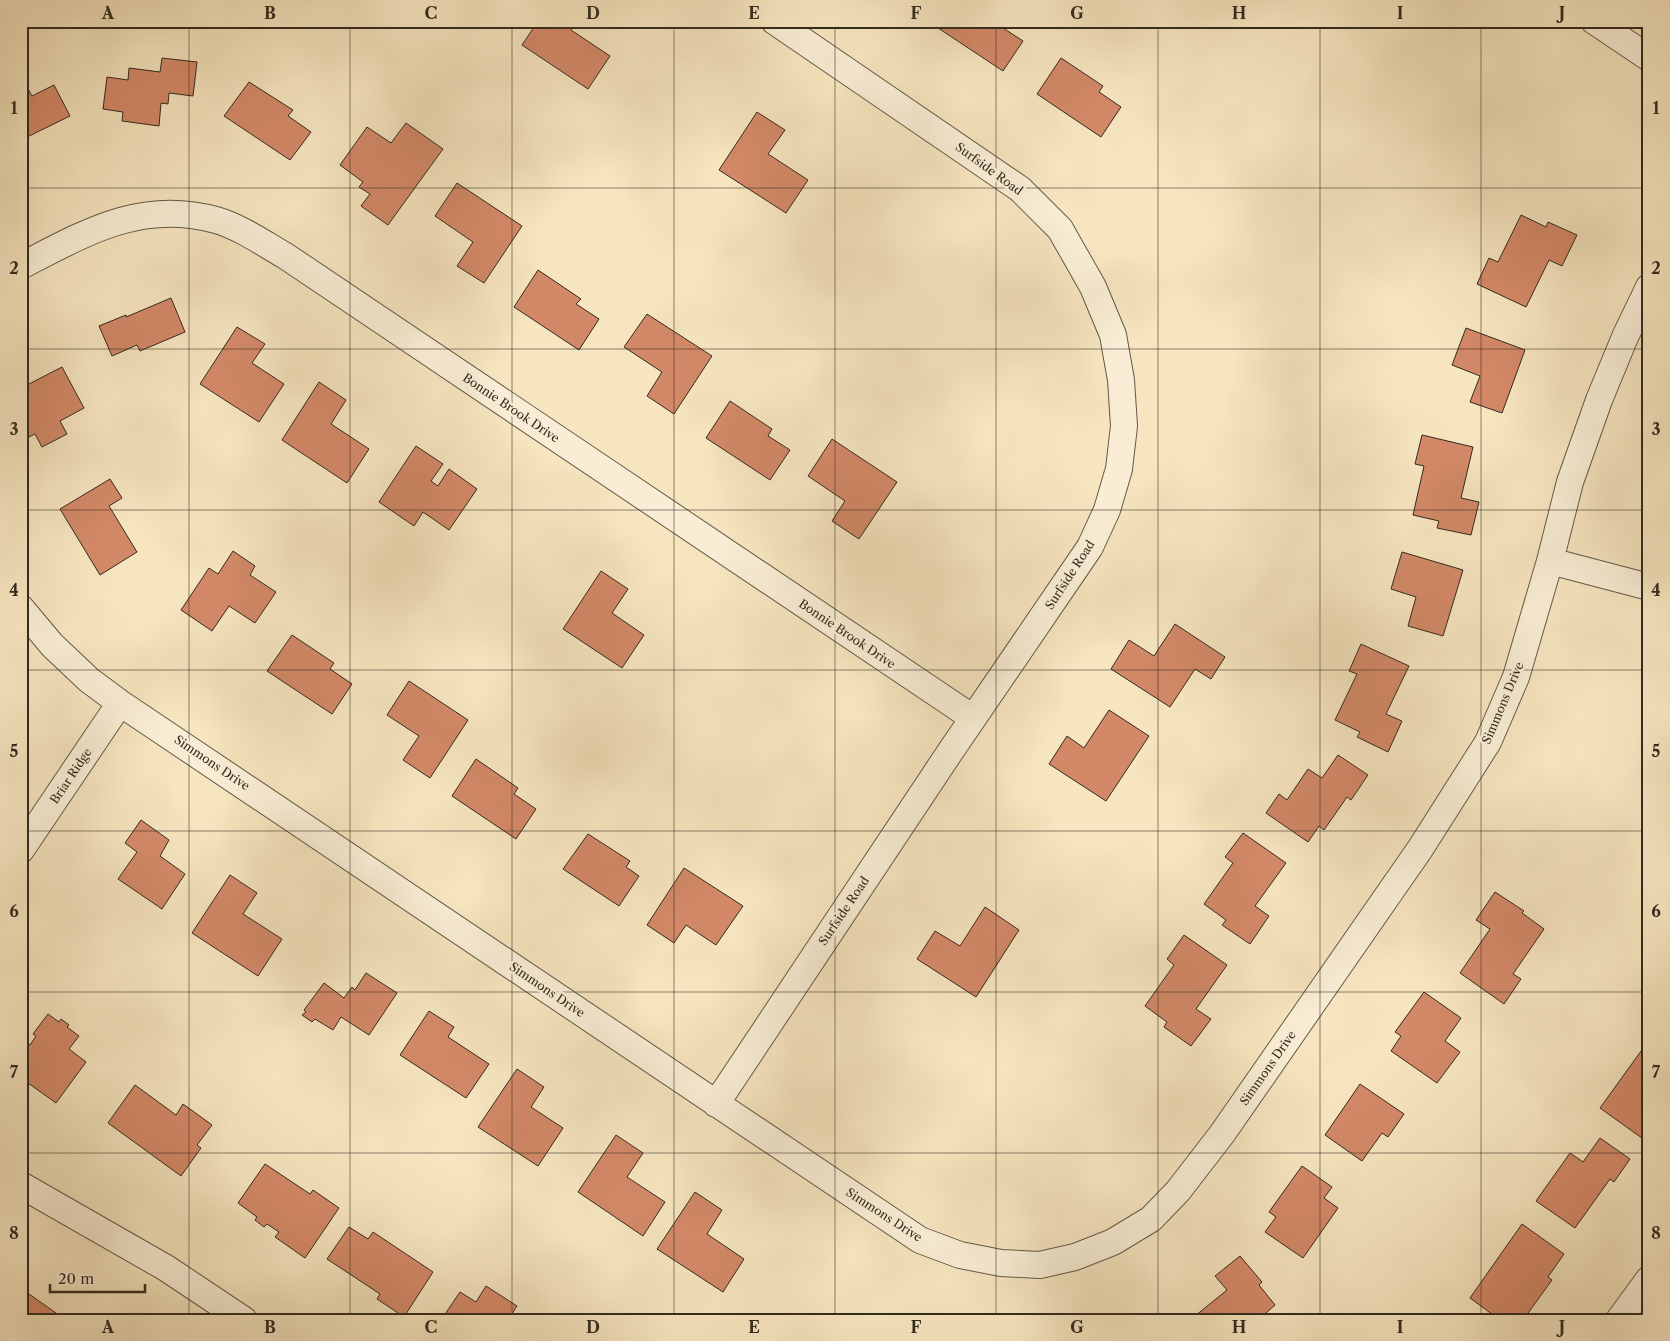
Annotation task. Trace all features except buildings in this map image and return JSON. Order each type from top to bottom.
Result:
[{"type":"street","name":"Surfside Road","points":[[716,1104],[973,718],[1090,547],[1107,510],[1119,469],[1124,426],[1122,380],[1113,335],[1093,287],[1060,229],[1020,189],[774,21]]},
{"type":"street","points":[[1594,21],[1649,58]]},
{"type":"street","name":"Bonnie Brook Drive","points":[[21,266],[91,230],[117,221],[150,214],[187,215],[217,220],[244,232],[284,255],[973,718]]},
{"type":"street","name":"Simmons Drive","points":[[21,608],[52,645],[89,680],[120,703],[920,1240],[960,1255],[1000,1263],[1040,1265],[1075,1257],[1113,1242],[1151,1219],[1178,1191],[1222,1134],[1420,849],[1488,742],[1516,677],[1550,561],[1570,482],[1625,336],[1649,287]]},
{"type":"street","points":[[1550,561],[1649,587]]},
{"type":"street","name":"Briar Ridge","points":[[21,850],[120,703]]},
{"type":"street","points":[[21,1185],[166,1268],[244,1320]]},
{"type":"street","points":[[1619,1320],[1649,1279]]}]
